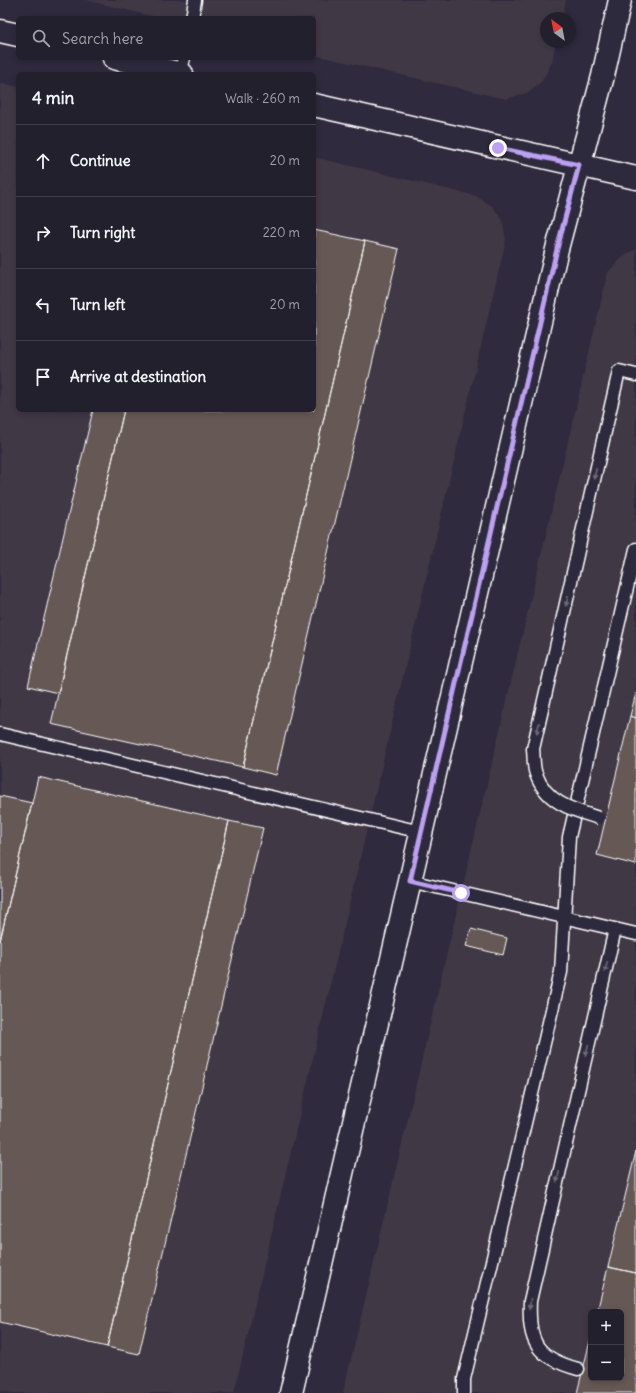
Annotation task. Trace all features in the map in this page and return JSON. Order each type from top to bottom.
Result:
[{"type":"street","points":[[290,1393],[557,249],[620,0]]},
{"type":"street","points":[[122,60],[173,72]]},
{"type":"street","points":[[316,105],[636,178]]},
{"type":"lane","points":[[192,16],[195,0]]},
{"type":"lane","points":[[181,72],[184,60]]},
{"type":"lane","points":[[599,818],[573,810],[552,799],[542,786],[535,773],[533,749],[619,371],[636,375]]},
{"type":"lane","points":[[464,1393],[464,1379],[561,972],[569,837],[636,549]]},
{"type":"lane","points":[[0,734],[421,832]]},
{"type":"lane","points":[[410,881],[636,934]]},
{"type":"lane","points":[[578,1369],[558,1363],[542,1353],[535,1342],[529,1322],[530,1301],[615,929]]},
{"type":"shaded area","points":[[85,0],[566,0],[563,12],[540,12],[540,48],[555,48],[552,62],[542,81],[527,93],[506,99],[316,55],[316,16],[152,16]]},
{"type":"shaded area","points":[[0,83],[16,87],[16,412],[316,412],[316,157],[476,196],[492,206],[502,219],[506,240],[234,1393],[12,1393],[0,1390]]},
{"type":"shaded area","points":[[636,249],[636,1393],[343,1393],[608,272],[625,255]]},
{"type":"building","points":[[316,230],[365,241],[243,767],[51,724],[124,412],[316,412]]},
{"type":"building","points":[[365,241],[399,249],[276,775],[243,767]]},
{"type":"building","points":[[93,412],[124,412],[58,693],[28,686]]},
{"type":"building","points":[[636,693],[636,718],[630,716]]},
{"type":"building","points":[[630,716],[636,718],[636,865],[597,855]]},
{"type":"building","points":[[38,777],[229,821],[107,1347],[0,1322],[0,941]]},
{"type":"building","points":[[0,796],[32,803],[0,941]]},
{"type":"building","points":[[229,821],[263,828],[139,1354],[107,1347]]},
{"type":"building","points":[[471,929],[507,938],[503,955],[466,946]]},
{"type":"building","points":[[636,1151],[636,1273],[608,1267]]},
{"type":"building","points":[[608,1267],[636,1273],[636,1393],[577,1393],[588,1349],[588,1381],[624,1381],[624,1309],[598,1309]]},
{"type":"route","points":[[461,893],[410,881],[557,249],[579,165],[498,148]]}]
